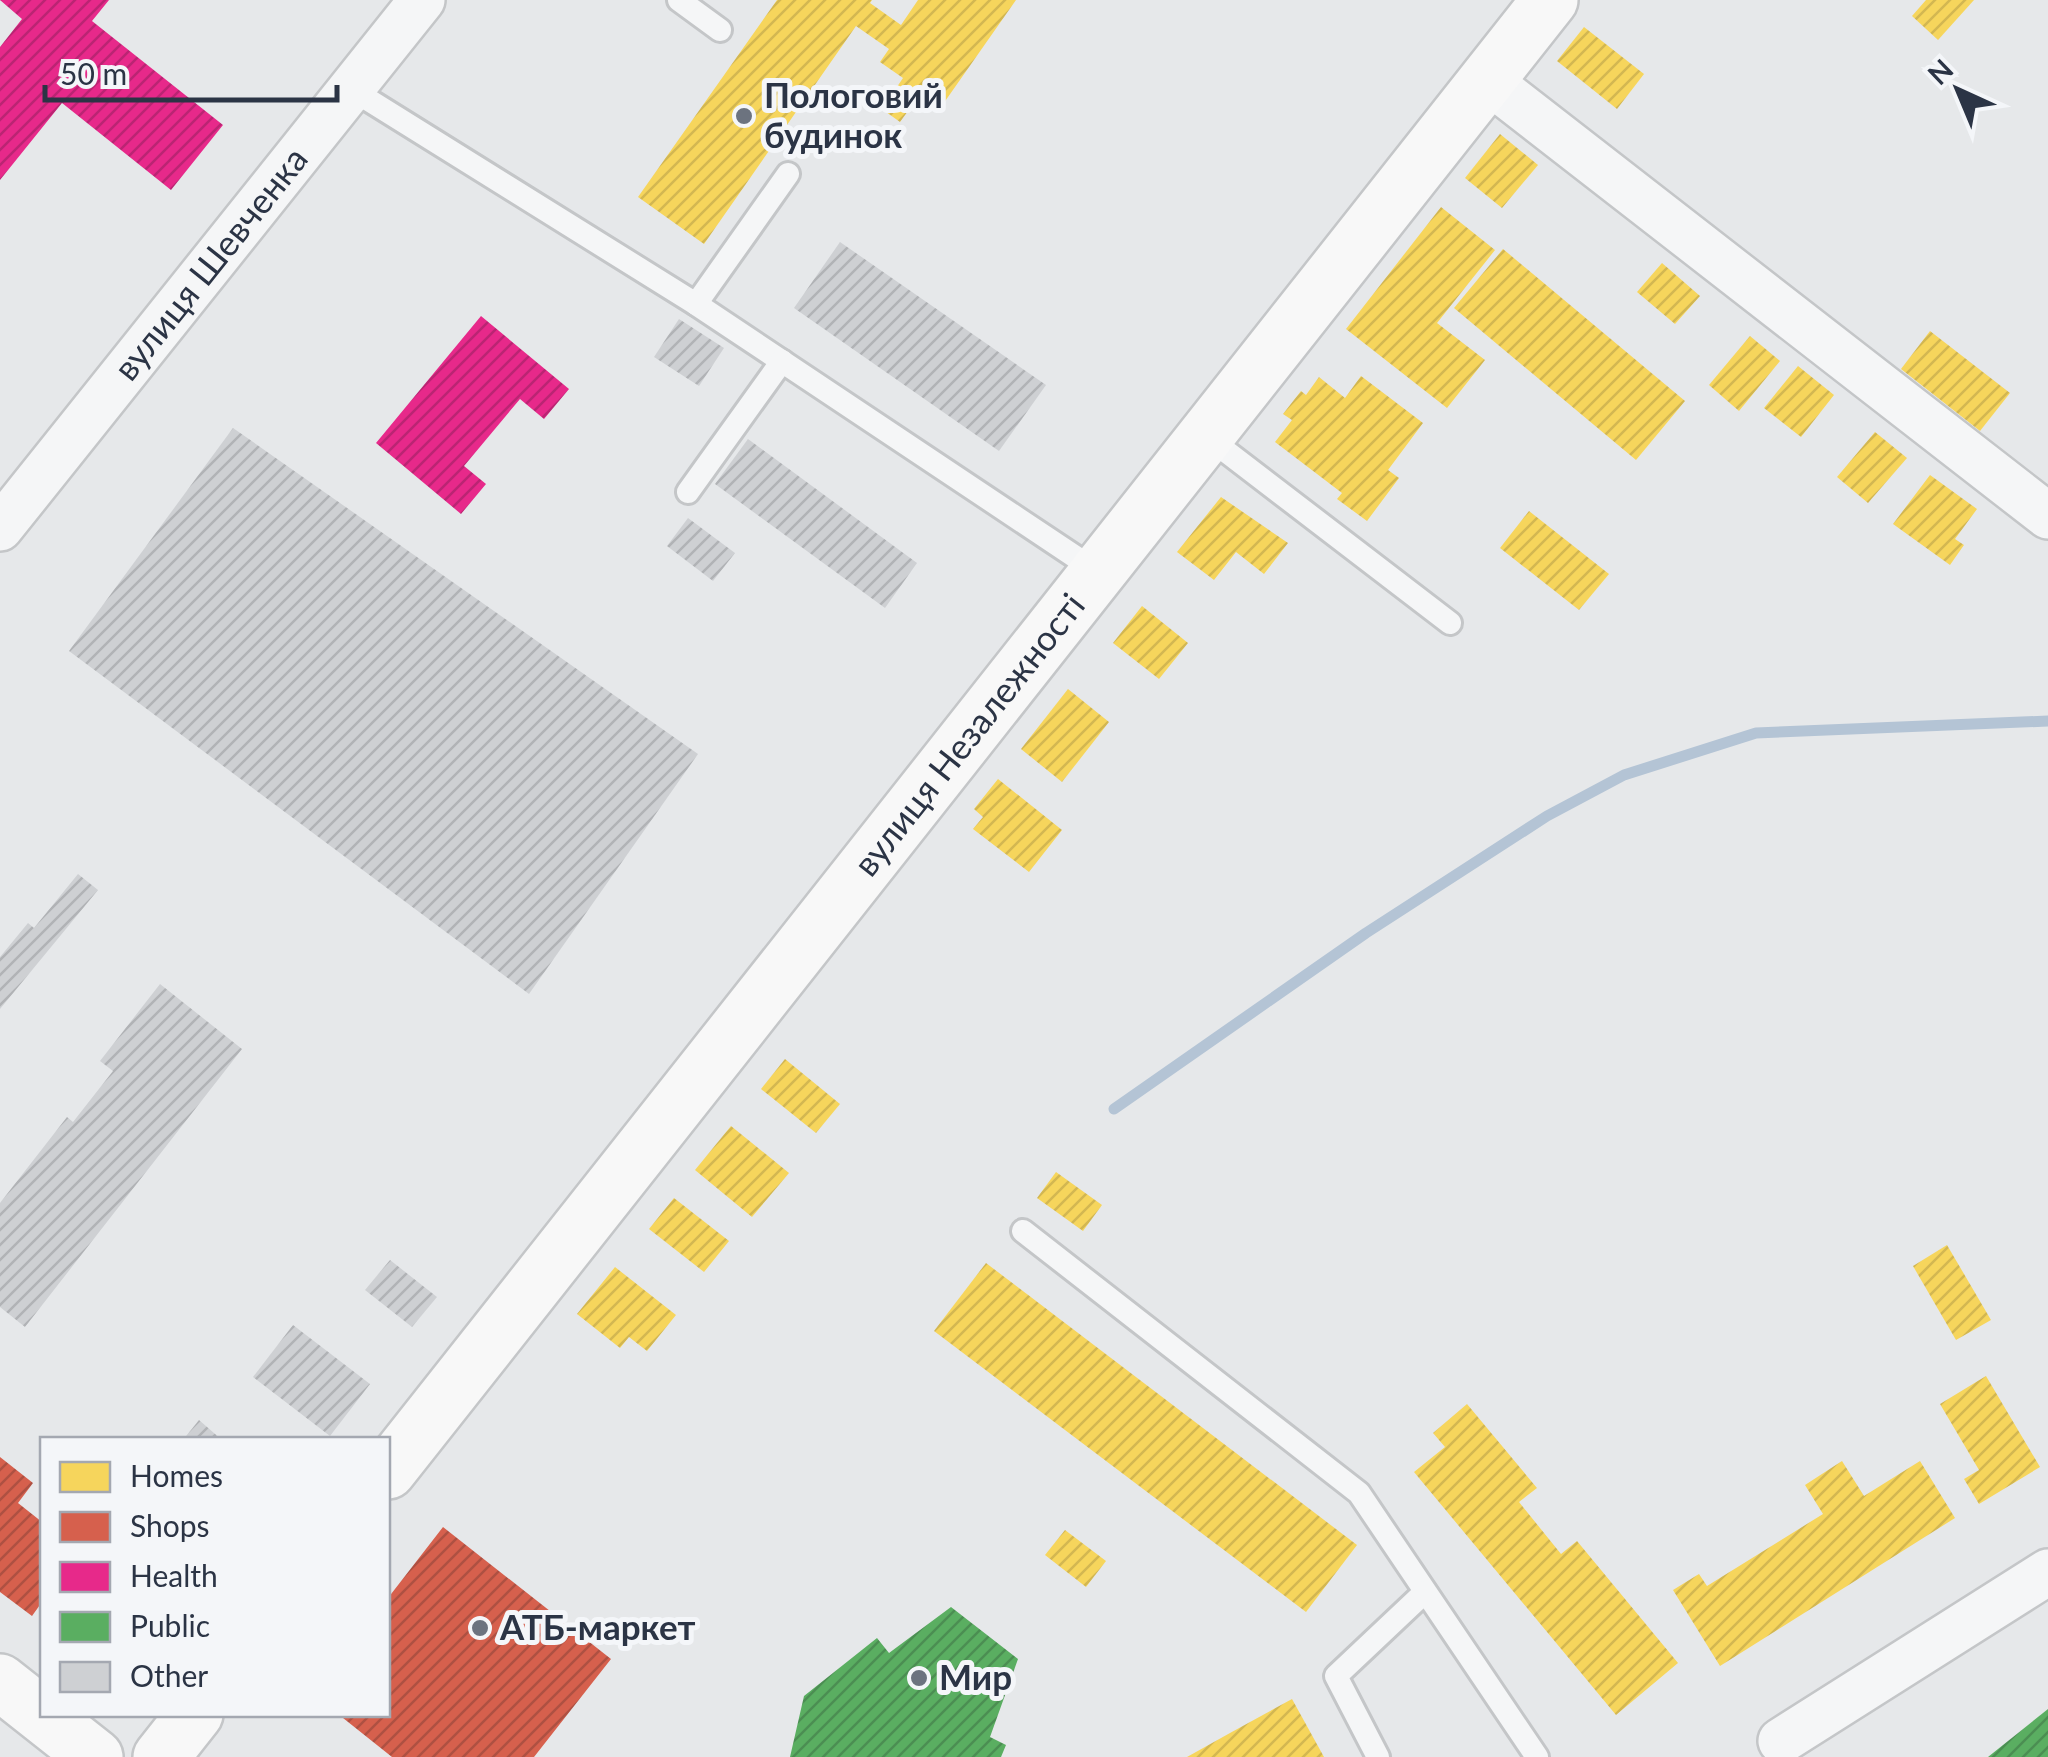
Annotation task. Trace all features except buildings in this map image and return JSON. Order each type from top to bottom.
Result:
[{"type":"street","name":"вулиця Шевченка","points":[[0,528],[422,0]]},
{"type":"street","name":"вулиця Незалежності","points":[[390,1468],[1550,0]]},
{"type":"street","points":[[1487,80],[2048,516]]},
{"type":"street","points":[[1775,1752],[2048,1572]]},
{"type":"street","points":[[0,1682],[40,1714]]},
{"type":"street","points":[[44,1717],[95,1757]]},
{"type":"street","points":[[161,1757],[193,1717]]},
{"type":"lane","points":[[679,0],[720,30]]},
{"type":"lane","points":[[351,88],[696,304],[1098,572]]},
{"type":"lane","points":[[696,304],[788,174]]},
{"type":"lane","points":[[688,492],[782,361]]},
{"type":"lane","points":[[1206,436],[1450,623]]},
{"type":"lane","points":[[1023,1231],[1359,1494],[1536,1757]]},
{"type":"lane","points":[[1378,1757],[1336,1676],[1424,1592]]},
{"type":"waterway","points":[[1114,1109],[1366,933],[1547,816],[1624,775],[1756,733],[2048,721]]},
{"type":"place","name":"Пологовий будинок","points":[[744,116]]},
{"type":"place","name":"АТБ-маркет","points":[[480,1628]]},
{"type":"place","name":"Мир","points":[[919,1678]]}]
